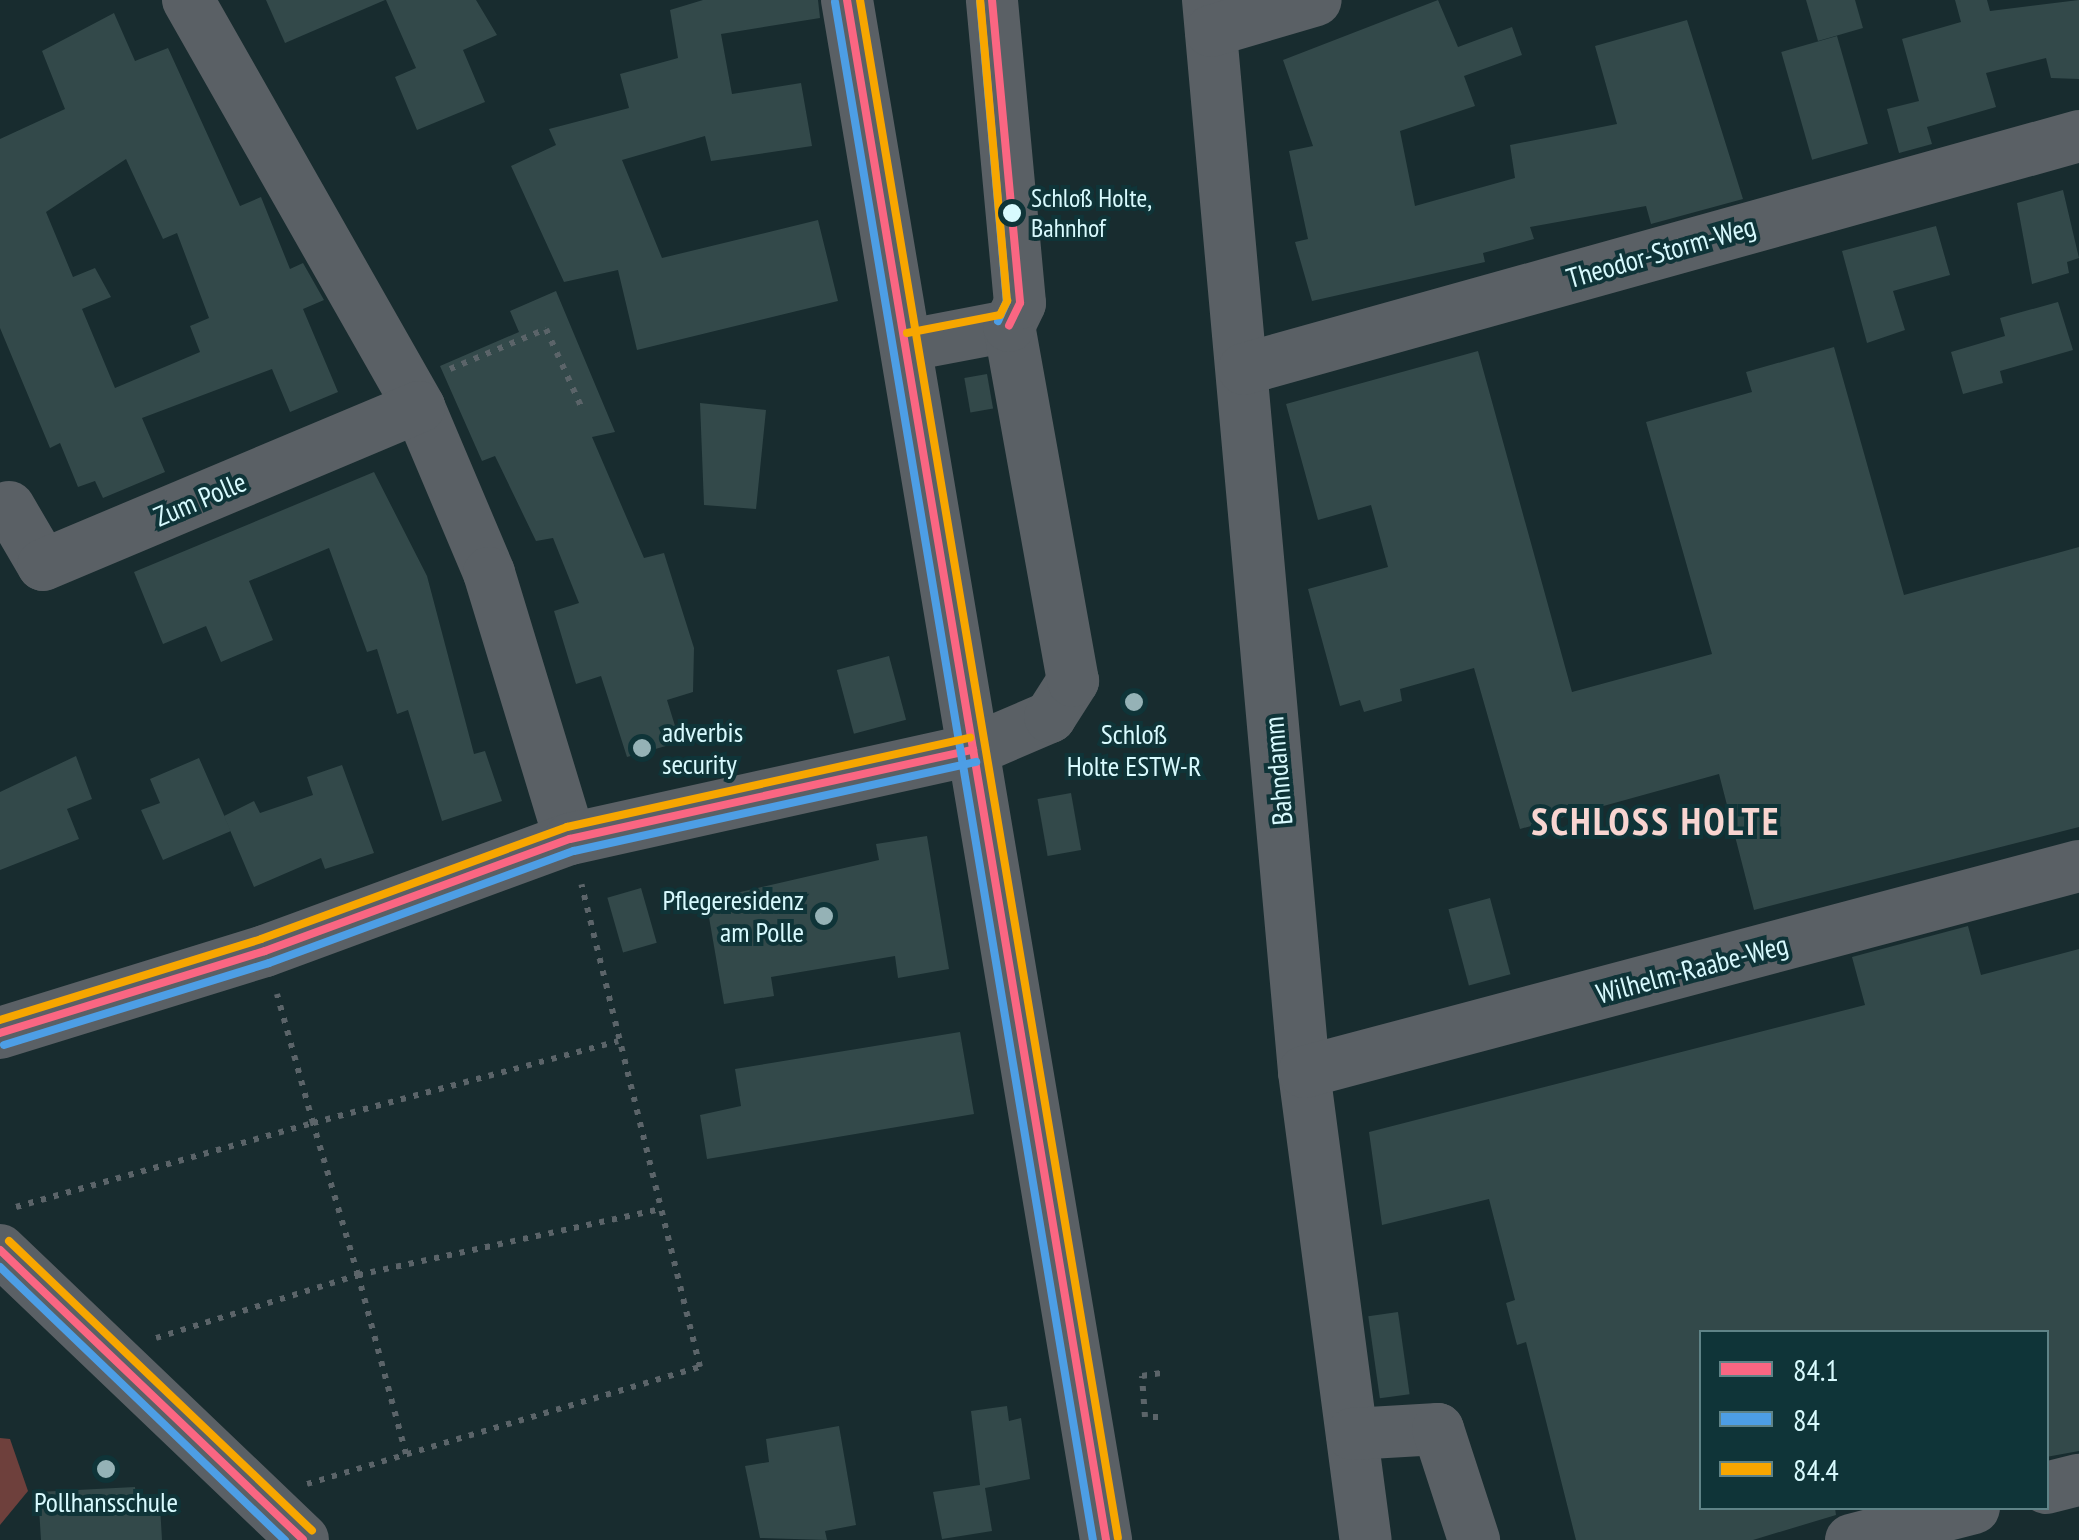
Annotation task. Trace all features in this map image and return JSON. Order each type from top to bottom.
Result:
[{"type":"street","points":[[188,0],[413,397],[489,574],[570,839]]},
{"type":"street","points":[[847,0],[909,345],[1106,1540]]},
{"type":"street","points":[[0,1033],[265,951],[570,839],[973,750],[1050,717],[1073,680],[1009,326],[1020,304],[992,0]]},
{"type":"street","points":[[1209,16],[1316,0]]},
{"type":"street","name":"Bahndamm","points":[[1209,16],[1244,368],[1304,1072],[1366,1540]]},
{"type":"street","name":"Theodor-Storm-Weg","points":[[1244,368],[2079,136]]},
{"type":"street","points":[[909,345],[1009,326]]},
{"type":"street","name":"Zum Polle","points":[[9,507],[43,565],[413,397]]},
{"type":"street","name":"Wilhelm-Raabe-Weg","points":[[1304,1072],[2079,866]]},
{"type":"street","points":[[0,1250],[303,1540]]},
{"type":"street","points":[[1352,1434],[1438,1429],[1474,1540]]},
{"type":"street","points":[[2049,1487],[2079,1480]]},
{"type":"street","points":[[1852,1540],[1966,1510]]},
{"type":"path","points":[[413,397],[546,329],[581,406]]},
{"type":"path","points":[[260,1499],[700,1367],[570,839]]},
{"type":"path","points":[[265,951],[406,1454]]},
{"type":"path","points":[[0,1211],[618,1041]]},
{"type":"path","points":[[107,1353],[358,1276],[661,1209]]},
{"type":"path","points":[[1139,1364],[1145,1417],[1158,1417]]},
{"type":"path","points":[[1142,1376],[1161,1373]]},
{"type":"shaded area","points":[[0,1438],[10,1439],[28,1491],[0,1525]]},
{"type":"building","points":[[266,0],[385,0],[285,43]]},
{"type":"building","points":[[386,0],[476,0],[497,35],[463,50],[485,102],[417,130],[395,77],[416,68]]},
{"type":"building","points":[[703,0],[818,0],[820,18],[721,34],[732,94],[801,83],[812,146],[711,161],[705,136],[622,160],[662,258],[818,220],[838,301],[637,350],[618,270],[564,282],[511,166],[556,145],[549,129],[629,108],[620,74],[678,58],[670,10]]},
{"type":"building","points":[[1438,0],[1458,47],[1512,27],[1522,55],[1464,76],[1475,106],[1400,131],[1415,206],[1515,178],[1510,145],[1617,124],[1595,46],[1687,20],[1743,199],[1651,224],[1646,206],[1530,227],[1534,239],[1483,253],[1485,262],[1312,301],[1295,242],[1308,239],[1289,151],[1313,146],[1283,60]]},
{"type":"building","points":[[1806,0],[1855,0],[1863,28],[1818,41]]},
{"type":"building","points":[[1955,0],[1987,0],[1990,11],[2079,0],[2079,79],[2051,78],[2046,58],[1986,73],[1996,107],[1927,127],[1932,144],[1899,153],[1887,109],[1919,101],[1902,39],[1961,22]]},
{"type":"building","points":[[114,13],[135,61],[168,48],[240,206],[261,197],[290,269],[303,263],[324,300],[303,309],[338,392],[290,412],[272,369],[142,418],[165,472],[103,498],[95,481],[78,487],[60,443],[50,448],[0,328],[0,139],[65,109],[42,51]],"holes":[[[126,159],[163,239],[177,233],[209,318],[190,326],[200,352],[115,388],[82,309],[111,297],[95,268],[73,277],[46,212]]]},
{"type":"building","points":[[1837,36],[1868,144],[1812,160],[1781,52]]},
{"type":"building","points":[[2063,190],[2079,258],[2067,262],[2069,273],[2032,284],[2017,203]]},
{"type":"building","points":[[1936,226],[1950,275],[1893,291],[1905,330],[1867,343],[1842,251]]},
{"type":"building","points":[[556,291],[615,432],[592,437],[644,558],[664,553],[694,648],[693,692],[667,700],[680,742],[627,757],[601,676],[576,684],[554,611],[579,603],[553,538],[536,541],[495,456],[482,461],[440,366],[519,332],[510,311]]},
{"type":"building","points":[[2058,302],[2073,350],[2000,371],[2003,383],[1963,394],[1951,352],[2005,336],[2000,318]]},
{"type":"building","points":[[1834,347],[1904,595],[2079,547],[2079,827],[1754,910],[1719,774],[1520,829],[1474,668],[1400,689],[1402,701],[1364,712],[1360,700],[1340,706],[1308,589],[1388,567],[1371,505],[1318,520],[1286,404],[1478,351],[1572,692],[1712,654],[1646,422],[1752,392],[1746,372]]},
{"type":"building","points":[[987,374],[993,408],[970,412],[964,378]]},
{"type":"building","points":[[700,403],[766,410],[756,509],[704,505]]},
{"type":"building","points":[[374,472],[427,576],[474,754],[485,751],[502,801],[442,821],[408,710],[397,714],[377,649],[367,652],[329,548],[249,581],[273,640],[221,662],[206,626],[163,644],[134,572]]},
{"type":"building","points":[[889,656],[906,720],[854,734],[837,670]]},
{"type":"building","points":[[76,756],[92,799],[67,809],[79,839],[0,870],[0,792]]},
{"type":"building","points":[[199,758],[231,831],[163,860],[141,810],[160,803],[150,779]]},
{"type":"building","points":[[342,765],[374,853],[325,869],[321,858],[254,887],[224,816],[254,801],[260,813],[313,795],[307,777]]},
{"type":"building","points":[[1071,793],[1081,850],[1048,856],[1038,799]]},
{"type":"building","name":"Pflegeresidenz am Polle","points":[[927,836],[949,969],[898,978],[895,956],[771,977],[774,996],[724,1004],[706,900],[879,860],[876,844]]},
{"type":"building","points":[[641,888],[657,943],[623,952],[607,898]]},
{"type":"building","points":[[1490,898],[1510,974],[1469,985],[1448,909]]},
{"type":"building","points":[[1968,926],[1981,975],[2079,949],[2079,1451],[2049,1456],[2049,1330],[1699,1330],[1699,1510],[1835,1510],[1836,1515],[1753,1540],[1576,1540],[1526,1342],[1517,1345],[1506,1303],[1515,1300],[1489,1199],[1382,1225],[1369,1132],[1865,1005],[1852,957]]},
{"type":"building","points":[[960,1032],[974,1114],[707,1159],[700,1115],[741,1106],[735,1069]]},
{"type":"building","points":[[1398,1312],[1410,1394],[1380,1398],[1368,1316]]},
{"type":"building","points":[[1007,1406],[1009,1421],[1021,1418],[1030,1479],[985,1488],[992,1531],[942,1539],[933,1492],[980,1485],[971,1411]]},
{"type":"building","points":[[839,1426],[856,1525],[825,1531],[827,1540],[760,1538],[745,1466],[769,1462],[766,1439]]},
{"type":"building","points":[[135,1487],[137,1506],[160,1505],[162,1540],[41,1540],[38,1492]]},
{"type":"transit line","name":"84.1","points":[[847,0],[1106,1540]]},
{"type":"transit line","name":"84.4","points":[[860,0],[1118,1538]]},
{"type":"transit line","name":"84.1","points":[[992,0],[1020,303],[1009,326]]},
{"type":"transit line","name":"84","points":[[980,1],[1007,301],[998,321]]},
{"type":"transit line","name":"84.4","points":[[907,333],[1000,315],[1007,301],[980,1]]},
{"type":"transit line","name":"84","points":[[835,2],[1093,1540]]},
{"type":"transit line","name":"84.4","points":[[0,1020],[261,939],[567,827],[970,738]]},
{"type":"transit line","name":"84.1","points":[[0,1033],[265,951],[570,839],[973,750]]},
{"type":"transit line","name":"84","points":[[4,1045],[269,963],[574,851],[976,762]]},
{"type":"transit line","name":"84.4","points":[[9,1241],[312,1531]]},
{"type":"transit line","name":"84.1","points":[[0,1250],[303,1540]]},
{"type":"transit line","name":"84","points":[[0,1267],[285,1540]]},
{"type":"place","name":"Schloß Holte, Bahnhof","points":[[1012,213]]},
{"type":"place","name":"Schloß Holte ESTW-R","points":[[1134,702]]},
{"type":"place","name":"adverbis security","points":[[642,748]]},
{"type":"place","name":"Pflegeresidenz am Polle","points":[[824,916]]},
{"type":"place","name":"Pollhansschule","points":[[106,1469]]},
{"type":"district","name":"SCHLOSS HOLTE","points":[[1656,821]]}]
